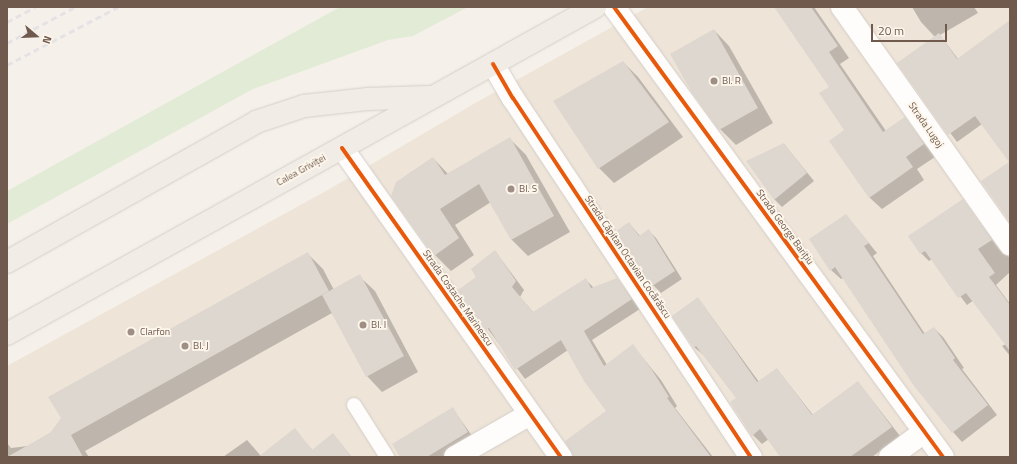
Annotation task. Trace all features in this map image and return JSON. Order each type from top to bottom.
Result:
[{"type":"main road","name":"Calea Griviței","points":[[7,334],[595,7]]},
{"type":"main road","points":[[7,262],[256,122],[304,106],[367,99],[434,97]]},
{"type":"street","name":"Strada George Barițiu","points":[[614,7],[943,457]]},
{"type":"street","name":"Strada Lugoj","points":[[842,7],[1010,244]]},
{"type":"street","name":"Strada Căpitan Octavian Cocărăscu","points":[[493,64],[517,104],[751,457]]},
{"type":"street","name":"Strada Costache Marinescu","points":[[342,148],[561,457]]},
{"type":"street","points":[[455,457],[530,414]]},
{"type":"street","points":[[890,457],[924,432]]},
{"type":"lane","points":[[354,405],[387,457]]},
{"type":"shaded area","points":[[648,7],[1010,7],[1010,457],[7,457],[7,366],[326,191],[477,102]]},
{"type":"green space","points":[[340,7],[468,7],[413,36],[388,40],[253,89],[7,224],[7,191]]},
{"type":"building","points":[[774,7],[811,7],[838,46],[829,52],[883,132],[905,117],[924,144],[906,157],[913,167],[869,198],[829,141],[844,130],[819,93],[829,87]]},
{"type":"building","points":[[1010,20],[1010,222],[981,181],[1009,162],[975,116],[948,135],[897,63],[939,33],[957,59]]},
{"type":"building","name":"Bl. R","points":[[714,29],[758,108],[719,130],[691,91],[670,54]]},
{"type":"building","points":[[623,61],[669,122],[598,169],[553,101]]},
{"type":"building","points":[[510,137],[554,216],[511,240],[479,184],[440,209],[459,238],[434,256],[391,196],[396,182],[433,157],[445,175]]},
{"type":"building","points":[[784,143],[807,173],[774,200],[746,161]]},
{"type":"building","points":[[963,199],[992,240],[978,249],[995,273],[989,277],[1010,305],[1010,351],[966,293],[958,298],[925,251],[920,254],[908,236]]},
{"type":"building","points":[[846,214],[869,243],[864,246],[923,334],[934,327],[955,358],[953,360],[988,405],[952,433],[914,386],[835,267],[830,271],[809,239]]},
{"type":"building","points":[[629,222],[639,236],[649,229],[675,271],[652,286],[616,231]]},
{"type":"building","points":[[495,250],[516,281],[512,287],[533,312],[586,278],[591,288],[617,278],[632,299],[584,331],[604,366],[633,344],[669,397],[667,398],[711,457],[573,457],[565,441],[606,411],[584,381],[561,340],[515,370],[489,328],[486,330],[458,290],[476,277],[471,269]]},
{"type":"building","name":"Bl. J","points":[[308,252],[329,291],[71,435],[83,457],[7,457],[50,433],[61,418],[48,397]]},
{"type":"building","name":"Bl. I","points":[[360,274],[404,356],[366,377],[322,295]]},
{"type":"building","points":[[698,297],[757,382],[777,368],[812,415],[858,381],[892,427],[850,457],[780,457],[760,429],[752,436],[730,402],[736,398],[696,346],[694,348],[672,316]]},
{"type":"building","points":[[453,407],[468,432],[427,457],[400,457],[392,444]]},
{"type":"building","points":[[295,428],[312,450],[333,433],[352,457],[258,457]]},
{"type":"railway","points":[[7,22],[35,7]]},
{"type":"railway","points":[[7,43],[75,7]]},
{"type":"railway","points":[[7,65],[118,7]]},
{"type":"cycle path","points":[[614,7],[943,457]]},
{"type":"cycle path","points":[[493,64],[513,98],[751,457]]},
{"type":"cycle path","points":[[342,148],[561,457]]},
{"type":"place","name":"Bl. R","points":[[714,81]]},
{"type":"place","name":"Bl. S","points":[[511,189]]},
{"type":"place","name":"Bl. I","points":[[363,325]]},
{"type":"place","name":"Clarfon","points":[[131,332]]},
{"type":"place","name":"Bl. J","points":[[185,346]]}]
